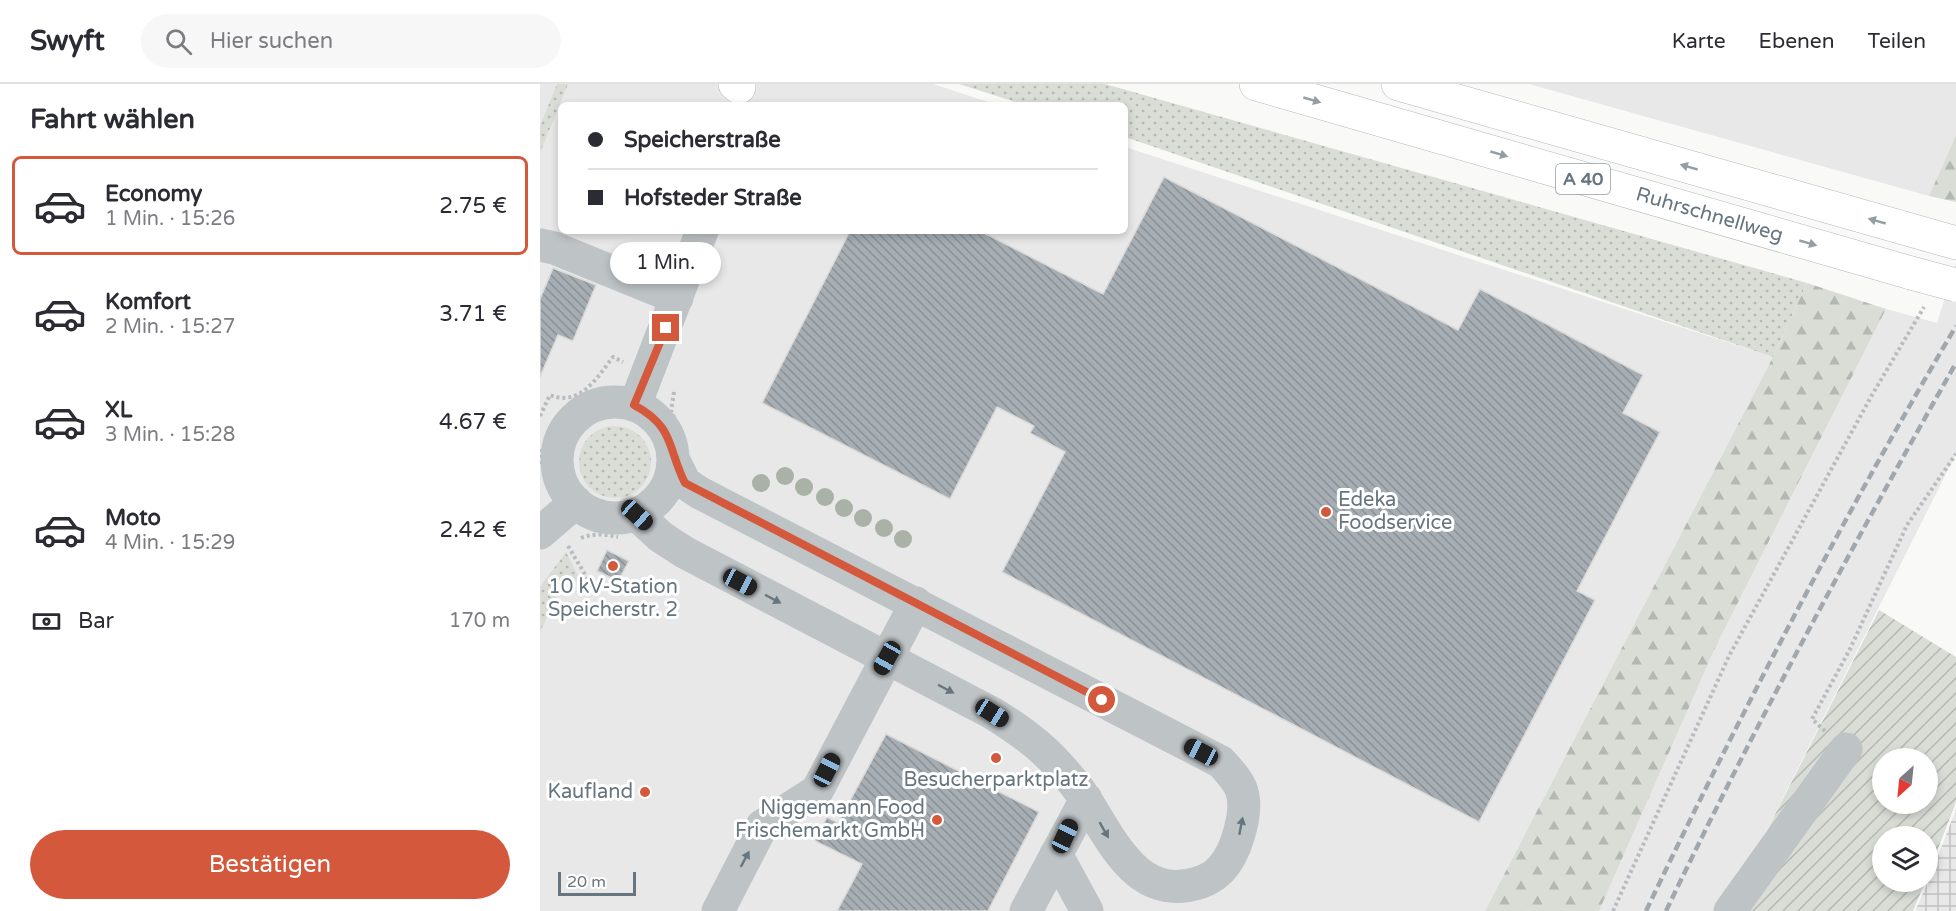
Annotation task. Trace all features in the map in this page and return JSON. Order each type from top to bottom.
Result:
[{"type":"highway","name":"Ruhrschnellweg","points":[[1256,84],[1956,285]]},
{"type":"highway","name":"Ruhrschnellweg","points":[[1398,84],[1945,240]]},
{"type":"street","points":[[634,405],[701,234]]},
{"type":"street","points":[[540,245],[554,248],[677,298]]},
{"type":"street","points":[[637,515],[661,537],[684,552],[992,713],[1026,734],[1057,764],[1086,799],[1127,864],[1150,880],[1167,886],[1179,899],[1219,872],[1228,861],[1239,836],[1244,794],[1238,781],[1221,762],[700,493],[685,483],[674,461],[671,443],[663,427],[651,414],[634,405],[618,402],[602,404],[586,410],[573,420],[546,430],[558,452],[558,470],[564,488],[576,502],[590,512],[607,518],[637,515],[654,504],[665,491],[674,461]]},
{"type":"street","points":[[554,539],[576,502]]},
{"type":"street","points":[[718,911],[762,826],[817,791],[916,603]]},
{"type":"street","points":[[1730,911],[1846,749]]},
{"type":"street","points":[[1026,911],[1086,799]]},
{"type":"street","points":[[1056,854],[1087,911]]},
{"type":"path","points":[[1613,911],[1730,656],[1872,395],[1926,304]]},
{"type":"path","points":[[540,466],[550,395],[561,399],[574,398],[588,389],[613,357]]},
{"type":"path","points":[[1846,749],[1812,719],[1850,649],[1907,525],[1956,454]]},
{"type":"path","points":[[554,539],[592,586]]},
{"type":"shaded area","points":[[540,84],[933,84],[988,102],[558,102],[558,234],[1128,234],[1128,148],[1773,357],[1485,911],[540,911]]},
{"type":"shaded area","points":[[1529,84],[1956,84],[1956,135],[1929,196]]},
{"type":"shaded area","points":[[1956,263],[1956,454],[1726,911],[1599,911],[1716,646],[1886,309],[1937,323]]},
{"type":"shaded area","points":[[1956,809],[1956,911],[1915,911],[1924,892],[1938,892],[1938,856]]},
{"type":"green space","points":[[557,84],[568,84],[561,102],[558,102],[558,109],[540,153],[540,126]]},
{"type":"green space","points":[[959,84],[1105,84],[1807,283],[1773,357],[1128,138],[1128,102],[1016,102]]},
{"type":"green space","points":[[1956,135],[1956,202],[1929,196]]},
{"type":"green space","points":[[1807,283],[1886,309],[1716,646],[1599,911],[1485,911],[1773,357]]},
{"type":"green space","points":[[622,426],[641,436],[649,448],[651,462],[649,476],[641,488],[629,496],[608,498],[589,488],[581,476],[579,455],[589,436],[601,428]]},
{"type":"green space","points":[[566,552],[582,583],[567,576],[540,632],[540,587]]},
{"type":"green space","points":[[1879,610],[1956,657],[1956,802],[1938,849],[1938,826],[1872,826],[1872,892],[1921,892],[1913,911],[1726,911]]},
{"type":"building","name":"Edeka Foodservice","points":[[1164,177],[1458,330],[1480,289],[1643,375],[1623,413],[1660,432],[1577,591],[1595,600],[1479,822],[1002,572],[1065,452],[1030,433],[1034,426],[997,407],[950,499],[762,403],[848,234],[986,234],[1103,294]]},
{"type":"building","points":[[553,268],[596,285],[573,341],[558,335],[540,377],[540,299]]},
{"type":"building","name":"10 kV-Station Speicherstr. 2","points":[[607,550],[629,561],[618,581],[597,571]]},
{"type":"building","name":"Niggemann Food Frischemarkt GmbH","points":[[886,734],[1039,812],[988,911],[837,911],[862,864],[815,841],[827,817],[838,823]]},
{"type":"railway","points":[[1646,911],[1795,615],[1956,326]]},
{"type":"railway","points":[[1666,911],[1806,635],[1956,363]]},
{"type":"place","name":"Edeka Foodservice","points":[[1326,512]]},
{"type":"place","name":"10 kV-Station Speicherstr. 2","points":[[613,566]]},
{"type":"place","name":"Besucherparktplatz","points":[[996,758]]},
{"type":"place","name":"Kaufland","points":[[645,792]]},
{"type":"place","name":"Niggemann Food Frischemarkt GmbH","points":[[937,820]]},
{"type":"route","points":[[666,328],[634,405],[651,414],[663,427],[671,443],[674,461],[685,483],[700,493],[1102,700]]}]
